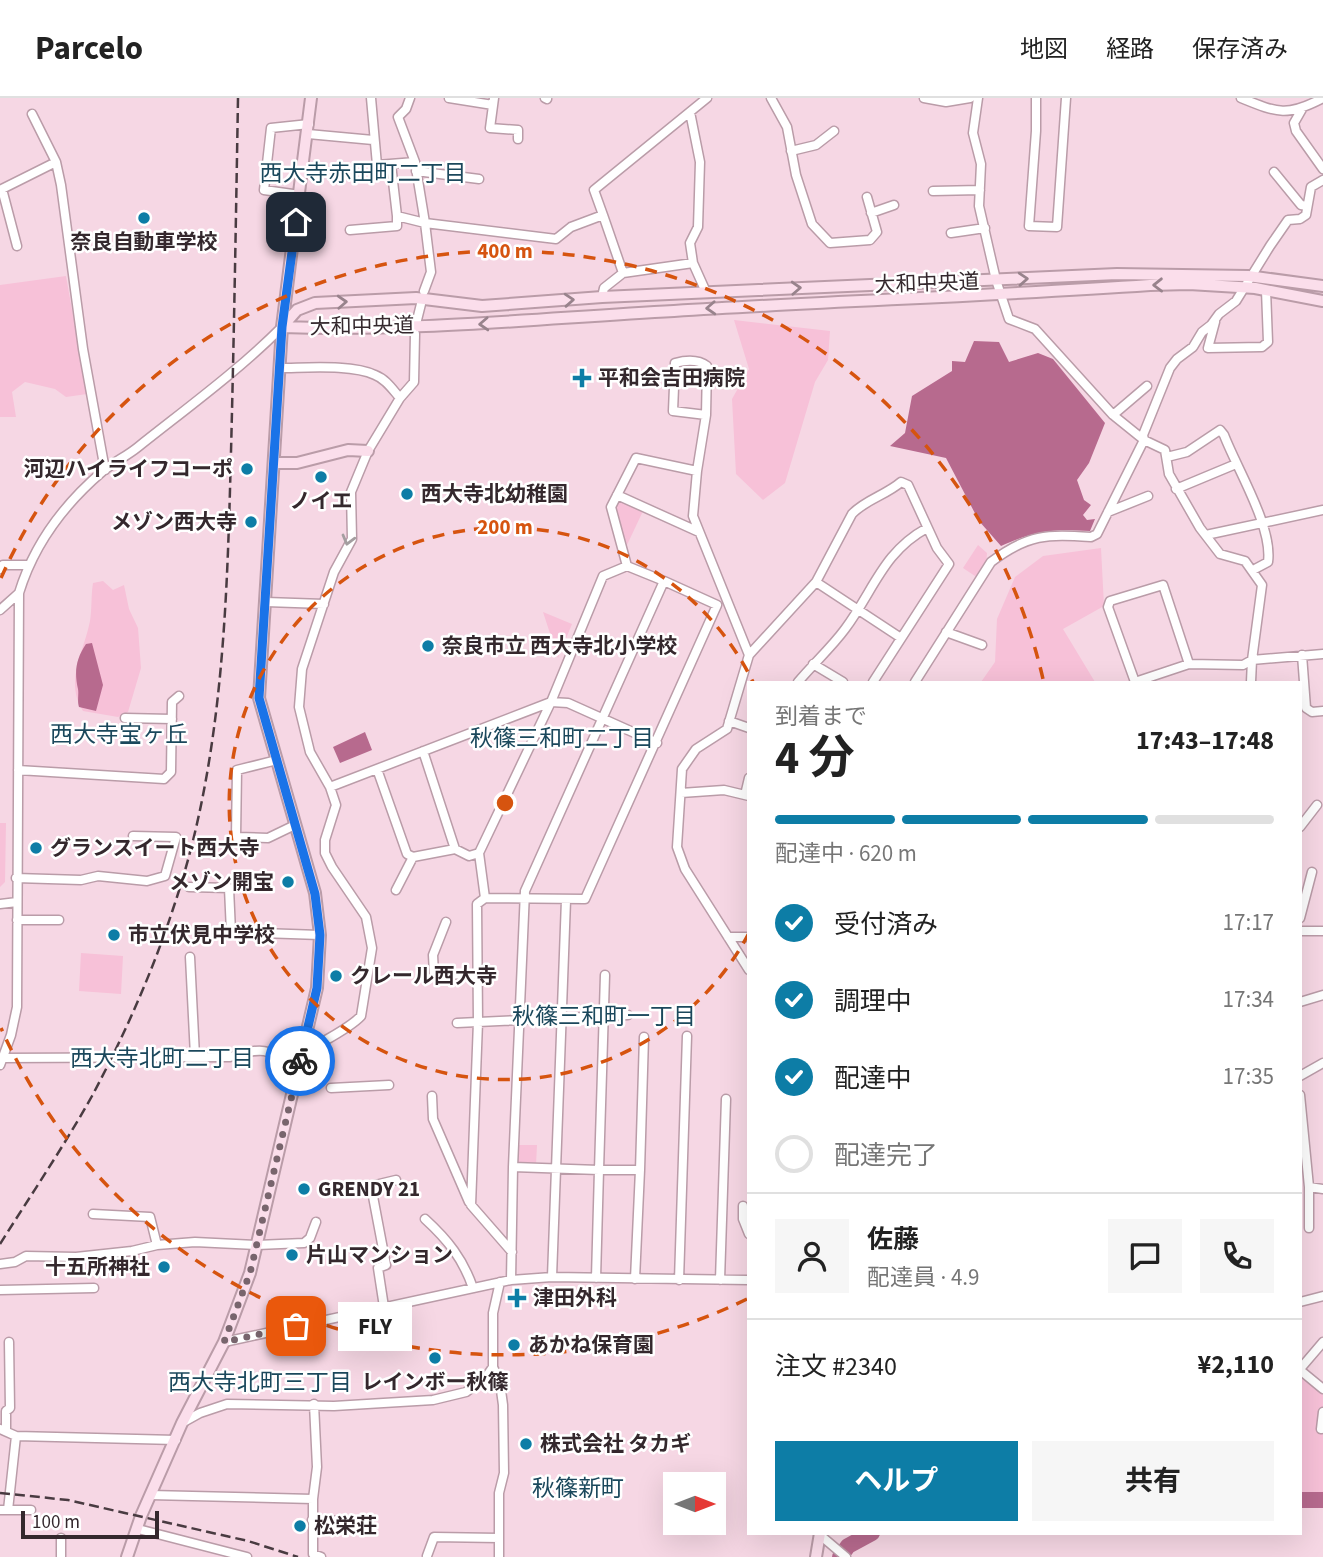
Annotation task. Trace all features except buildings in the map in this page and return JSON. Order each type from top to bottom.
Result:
[{"type":"street","points":[[127,1557],[150,1495],[182,1423],[224,1342],[250,1273],[317,988],[320,935],[315,894],[259,698],[282,327],[311,98]]},
{"type":"street","points":[[371,98],[377,165],[415,167],[480,179]]},
{"type":"street","points":[[410,98],[406,109],[398,117],[415,167],[425,223],[431,272],[424,291]]},
{"type":"street","points":[[449,98],[493,102],[490,128],[518,130],[518,139]]},
{"type":"street","points":[[623,273],[594,190],[707,98]]},
{"type":"street","points":[[771,98],[787,127],[796,176],[812,224],[830,243],[870,240],[877,232],[867,197]]},
{"type":"street","points":[[924,98],[946,102],[970,98]]},
{"type":"street","points":[[978,98],[973,133],[981,164],[979,206],[996,281],[1009,319],[1035,329],[1113,415],[1144,440],[1165,450],[1167,467],[1176,489],[1206,535],[1220,554],[1245,561],[1253,570],[1262,585],[1251,681]]},
{"type":"street","points":[[1036,98],[1029,226],[1057,227],[1066,98]]},
{"type":"street","points":[[1241,98],[1270,110],[1292,112],[1323,99]]},
{"type":"street","points":[[1302,109],[1294,123],[1296,131],[1323,169]]},
{"type":"street","points":[[690,112],[700,162],[698,227],[690,243],[693,262],[706,292]]},
{"type":"street","points":[[32,114],[56,162],[61,185],[81,336],[104,470]]},
{"type":"street","points":[[300,195],[264,190],[271,128],[308,129],[373,139]]},
{"type":"street","points":[[791,150],[816,145],[834,131]]},
{"type":"street","points":[[17,246],[1,190],[56,162]]},
{"type":"street","points":[[350,230],[397,226],[391,164]]},
{"type":"street","points":[[1274,172],[1301,205],[1307,206]]},
{"type":"street","points":[[916,681],[991,562],[1007,550],[1035,537],[1091,537],[1097,534],[1144,440],[1143,435],[1170,368],[1193,347],[1217,316],[1236,301],[1288,220],[1300,219],[1306,215],[1311,187],[1323,180]]},
{"type":"street","points":[[933,191],[980,190]]},
{"type":"street","points":[[871,213],[894,205]]},
{"type":"street","points":[[397,216],[425,223],[556,239],[571,227],[603,215]]},
{"type":"street","points":[[951,233],[985,228]]},
{"type":"street","points":[[602,297],[604,288],[623,273],[693,262]]},
{"type":"street","name":"大和中央道","points":[[282,327],[298,310],[315,303],[416,298],[482,306],[602,297],[1117,274],[1252,276],[1323,286]]},
{"type":"street","name":"大和中央道","points":[[282,327],[469,324],[1150,285],[1246,287],[1323,301]]},
{"type":"street","points":[[1217,316],[1208,348],[1262,347],[1268,342],[1266,290]]},
{"type":"street","points":[[417,320],[421,304]]},
{"type":"street","points":[[282,327],[233,374],[128,455],[104,470],[65,508],[40,541],[28,565],[19,593],[17,1007],[1,1060],[230,1057],[261,1051],[282,1058],[302,1054],[361,1016],[372,948],[366,917],[325,853],[325,840],[336,805],[330,787],[310,752],[299,707],[302,669],[334,572],[352,539],[351,492],[368,451],[400,398],[414,382],[415,334]]},
{"type":"street","points":[[706,415],[673,411],[675,363],[702,362],[707,366],[706,415],[693,516],[749,655]]},
{"type":"street","points":[[279,368],[333,368],[374,374],[383,379],[400,398]]},
{"type":"street","points":[[1113,415],[1147,386]]},
{"type":"street","points":[[1167,457],[1187,452],[1220,430],[1262,524],[1269,552],[1268,562],[1253,570]]},
{"type":"street","points":[[274,463],[297,463],[348,450],[368,451]]},
{"type":"street","points":[[628,566],[611,507],[636,458],[697,471]]},
{"type":"street","points":[[1176,489],[1236,464]]},
{"type":"street","points":[[747,967],[685,869],[677,847],[682,769],[696,749],[727,729],[749,655],[816,582],[852,514],[859,506],[888,493],[901,482],[908,485],[937,548],[949,564],[874,681]]},
{"type":"street","points":[[617,495],[699,532]]},
{"type":"street","points":[[1108,512],[1148,496]]},
{"type":"street","points":[[1206,535],[1323,510]]},
{"type":"street","points":[[799,681],[843,632],[894,552],[909,538],[928,528]]},
{"type":"street","points":[[0,569],[3,565],[28,565]]},
{"type":"street","points":[[485,898],[479,853],[551,702],[603,576],[628,566],[717,605]]},
{"type":"street","points":[[511,1280],[523,900],[664,581]]},
{"type":"street","points":[[816,582],[901,638]]},
{"type":"street","points":[[1135,681],[1108,607],[1110,601],[1163,585],[1189,664]]},
{"type":"street","points":[[0,610],[19,593]]},
{"type":"street","points":[[266,601],[324,604]]},
{"type":"street","points":[[471,1205],[478,1022],[477,904],[485,898],[586,899],[717,605],[727,601]]},
{"type":"street","points":[[947,632],[982,645]]},
{"type":"street","points":[[1138,681],[1189,664],[1243,665],[1252,660],[1323,654]]},
{"type":"street","points":[[1302,655],[1306,708],[1312,712],[1323,711]]},
{"type":"street","points":[[813,664],[841,681]]},
{"type":"street","points":[[18,770],[164,779],[171,772],[172,702],[179,696]]},
{"type":"street","points":[[330,787],[551,702],[568,703],[657,743]]},
{"type":"street","points":[[125,718],[172,719]]},
{"type":"street","points":[[729,722],[747,727]]},
{"type":"street","points":[[423,751],[455,849]]},
{"type":"street","points":[[277,760],[237,770],[236,837],[268,838],[295,825]]},
{"type":"street","points":[[377,769],[407,854],[413,856],[455,849],[469,856],[479,853]]},
{"type":"street","points":[[681,793],[724,790],[747,796]]},
{"type":"street","points":[[1302,824],[1317,805]]},
{"type":"street","points":[[16,878],[81,880],[98,876],[147,881],[165,876],[176,836],[133,836]]},
{"type":"street","points":[[396,890],[413,856]]},
{"type":"street","points":[[1302,910],[1312,872]]},
{"type":"street","points":[[189,887],[229,888],[231,932],[320,935]]},
{"type":"street","points":[[552,1277],[566,900]]},
{"type":"street","points":[[0,904],[17,902]]},
{"type":"street","points":[[17,920],[59,920]]},
{"type":"street","points":[[446,922],[433,955],[434,974],[477,975]]},
{"type":"street","points":[[1302,931],[1323,931]]},
{"type":"street","points":[[727,937],[747,937]]},
{"type":"street","points":[[190,957],[195,1056]]},
{"type":"street","points":[[596,1278],[605,975]]},
{"type":"street","points":[[1302,1001],[1323,995]]},
{"type":"street","points":[[457,1023],[628,1015]]},
{"type":"street","points":[[635,1279],[645,1037]]},
{"type":"street","points":[[679,1280],[687,1037]]},
{"type":"street","points":[[1302,1074],[1323,1063]]},
{"type":"street","points":[[331,1088],[389,1085]]},
{"type":"street","points":[[432,1096],[433,1119],[471,1205],[512,1252]]},
{"type":"street","points":[[720,1280],[726,1099]]},
{"type":"street","points":[[1302,1106],[1302,1158],[1309,1186],[1309,1228]]},
{"type":"street","points":[[513,1167],[640,1170]]},
{"type":"street","points":[[384,1307],[378,1268],[386,1265],[372,1186],[396,1180]]},
{"type":"street","points":[[1309,1186],[1323,1189]]},
{"type":"street","points":[[743,1206],[743,1219],[747,1229]]},
{"type":"street","points":[[93,1214],[150,1217],[157,1245]]},
{"type":"street","points":[[425,1219],[439,1231],[465,1264],[473,1288]]},
{"type":"street","points":[[0,1264],[15,1262],[26,1256],[76,1257],[195,1242],[257,1245],[304,1243],[310,1238],[316,1222]]},
{"type":"street","points":[[224,1342],[511,1280],[552,1277],[747,1280]]},
{"type":"street","points":[[499,1557],[499,1493],[505,1474],[503,1405],[500,1382],[493,1367],[493,1313],[500,1282]]},
{"type":"street","points":[[0,1290],[94,1288]]},
{"type":"street","points":[[1302,1301],[1323,1296]]},
{"type":"street","points":[[9,1342],[10,1408],[6,1411],[3,1429],[16,1436],[176,1440]]},
{"type":"street","points":[[1302,1367],[1323,1342]]},
{"type":"street","points":[[182,1423],[227,1404],[334,1406],[452,1397],[476,1385],[493,1367]]},
{"type":"street","points":[[1302,1371],[1323,1389]]},
{"type":"street","points":[[314,1404],[317,1467],[312,1520],[313,1554],[321,1557]]},
{"type":"street","points":[[1321,1429],[1323,1412]]},
{"type":"street","points":[[16,1436],[10,1490],[4,1510],[32,1510]]},
{"type":"street","points":[[150,1495],[313,1499]]},
{"type":"street","points":[[312,1520],[349,1521]]},
{"type":"street","points":[[138,1529],[247,1557]]},
{"type":"street","points":[[816,1557],[820,1535]]},
{"type":"street","points":[[821,1535],[846,1557]]},
{"type":"street","points":[[427,1556],[434,1537],[499,1538]]},
{"type":"street","points":[[61,1538],[61,1557]]},
{"type":"shaded area","points":[[66,276],[87,394],[66,397],[55,389],[25,382],[12,392],[16,417],[0,417],[0,285]]},
{"type":"shaded area","points":[[734,320],[830,331],[828,360],[815,382],[785,483],[763,500],[736,474],[732,399],[749,369]]},
{"type":"shaded area","points":[[974,341],[999,342],[1009,362],[1038,353],[1053,359],[1105,423],[1089,463],[1077,480],[1084,500],[1091,505],[1083,515],[1087,520],[1095,519],[1090,531],[1045,532],[1001,546],[979,521],[946,458],[890,446],[905,433],[912,396],[952,371],[952,361],[965,362]]},
{"type":"shaded area","points":[[620,501],[643,511],[627,545],[614,507]]},
{"type":"shaded area","points":[[978,545],[987,553],[986,566],[978,578],[963,568]]},
{"type":"shaded area","points":[[1101,548],[1104,606],[1063,629],[1094,681],[982,681],[995,662],[997,619],[1015,577],[1043,556]]},
{"type":"shaded area","points":[[103,581],[113,590],[124,585],[129,609],[138,628],[141,668],[128,712],[118,717],[83,711],[75,689],[77,666],[90,621],[93,583]]},
{"type":"shaded area","points":[[543,612],[572,624],[558,658]]},
{"type":"shaded area","points":[[92,643],[103,685],[96,711],[79,707],[76,676],[80,655],[86,644]]},
{"type":"shaded area","points":[[365,732],[372,750],[340,763],[333,747]]},
{"type":"shaded area","points":[[0,823],[6,823],[5,882],[0,887]]},
{"type":"shaded area","points":[[81,953],[123,956],[121,994],[79,991]]},
{"type":"shaded area","points":[[519,1145],[537,1145],[536,1165],[518,1165]]},
{"type":"shaded area","points":[[1302,1371],[1323,1385],[1323,1497],[1302,1497]]},
{"type":"waterway","points":[[1302,1500],[1323,1500]]},
{"type":"waterway","points":[[840,1557],[848,1546],[868,1535]]},
{"type":"railway","points":[[0,1244],[81,1115],[126,1027],[147,980],[173,909],[203,797],[219,683],[227,568],[238,98]]},
{"type":"railway","points":[[0,1493],[68,1500],[248,1541],[298,1557]]},
{"type":"way so far","points":[[296,1326],[224,1342],[250,1273],[300,1061]]},
{"type":"place","name":"奈良自動車学校","points":[[144,218]]},
{"type":"place","name":"平和会吉田病院","points":[[582,378]]},
{"type":"place","name":"河辺ハイライフコーポ","points":[[247,469]]},
{"type":"place","name":"ノイエ","points":[[321,477]]},
{"type":"place","name":"西大寺北幼稚園","points":[[407,494]]},
{"type":"place","name":"メゾン西大寺","points":[[251,522]]},
{"type":"place","name":"奈良市立 西大寺北小学校","points":[[428,646]]},
{"type":"place","name":"グランスイート西大寺","points":[[36,848]]},
{"type":"place","name":"メゾン開宝","points":[[288,882]]},
{"type":"place","name":"市立伏見中学校","points":[[114,935]]},
{"type":"place","name":"クレール西大寺","points":[[336,976]]},
{"type":"place","name":"GRENDY 21","points":[[304,1189]]},
{"type":"place","name":"片山マンション","points":[[292,1255]]},
{"type":"place","name":"十五所神社","points":[[164,1267]]},
{"type":"place","name":"津田外科","points":[[517,1298]]},
{"type":"place","name":"FLY","points":[[296,1326]]},
{"type":"place","name":"あかね保育園","points":[[514,1345]]},
{"type":"place","name":"レインボー秋篠","points":[[435,1358]]},
{"type":"place","name":"株式会社 タカギ","points":[[526,1444]]},
{"type":"place","name":"松栄荘","points":[[300,1526]]},
{"type":"district","name":"西大寺赤田町二丁目","points":[[363,173]]},
{"type":"district","name":"西大寺宝ヶ丘","points":[[119,734]]},
{"type":"district","name":"秋篠三和町二丁目","points":[[562,738]]},
{"type":"district","name":"秋篠三和町一丁目","points":[[604,1016]]},
{"type":"district","name":"西大寺北町二丁目","points":[[162,1058]]},
{"type":"district","name":"西大寺北町三丁目","points":[[260,1382]]},
{"type":"district","name":"秋篠新町","points":[[578,1488]]},
{"type":"route","points":[[296,222],[282,327],[259,698],[315,894],[320,935],[317,988],[300,1061]]}]
